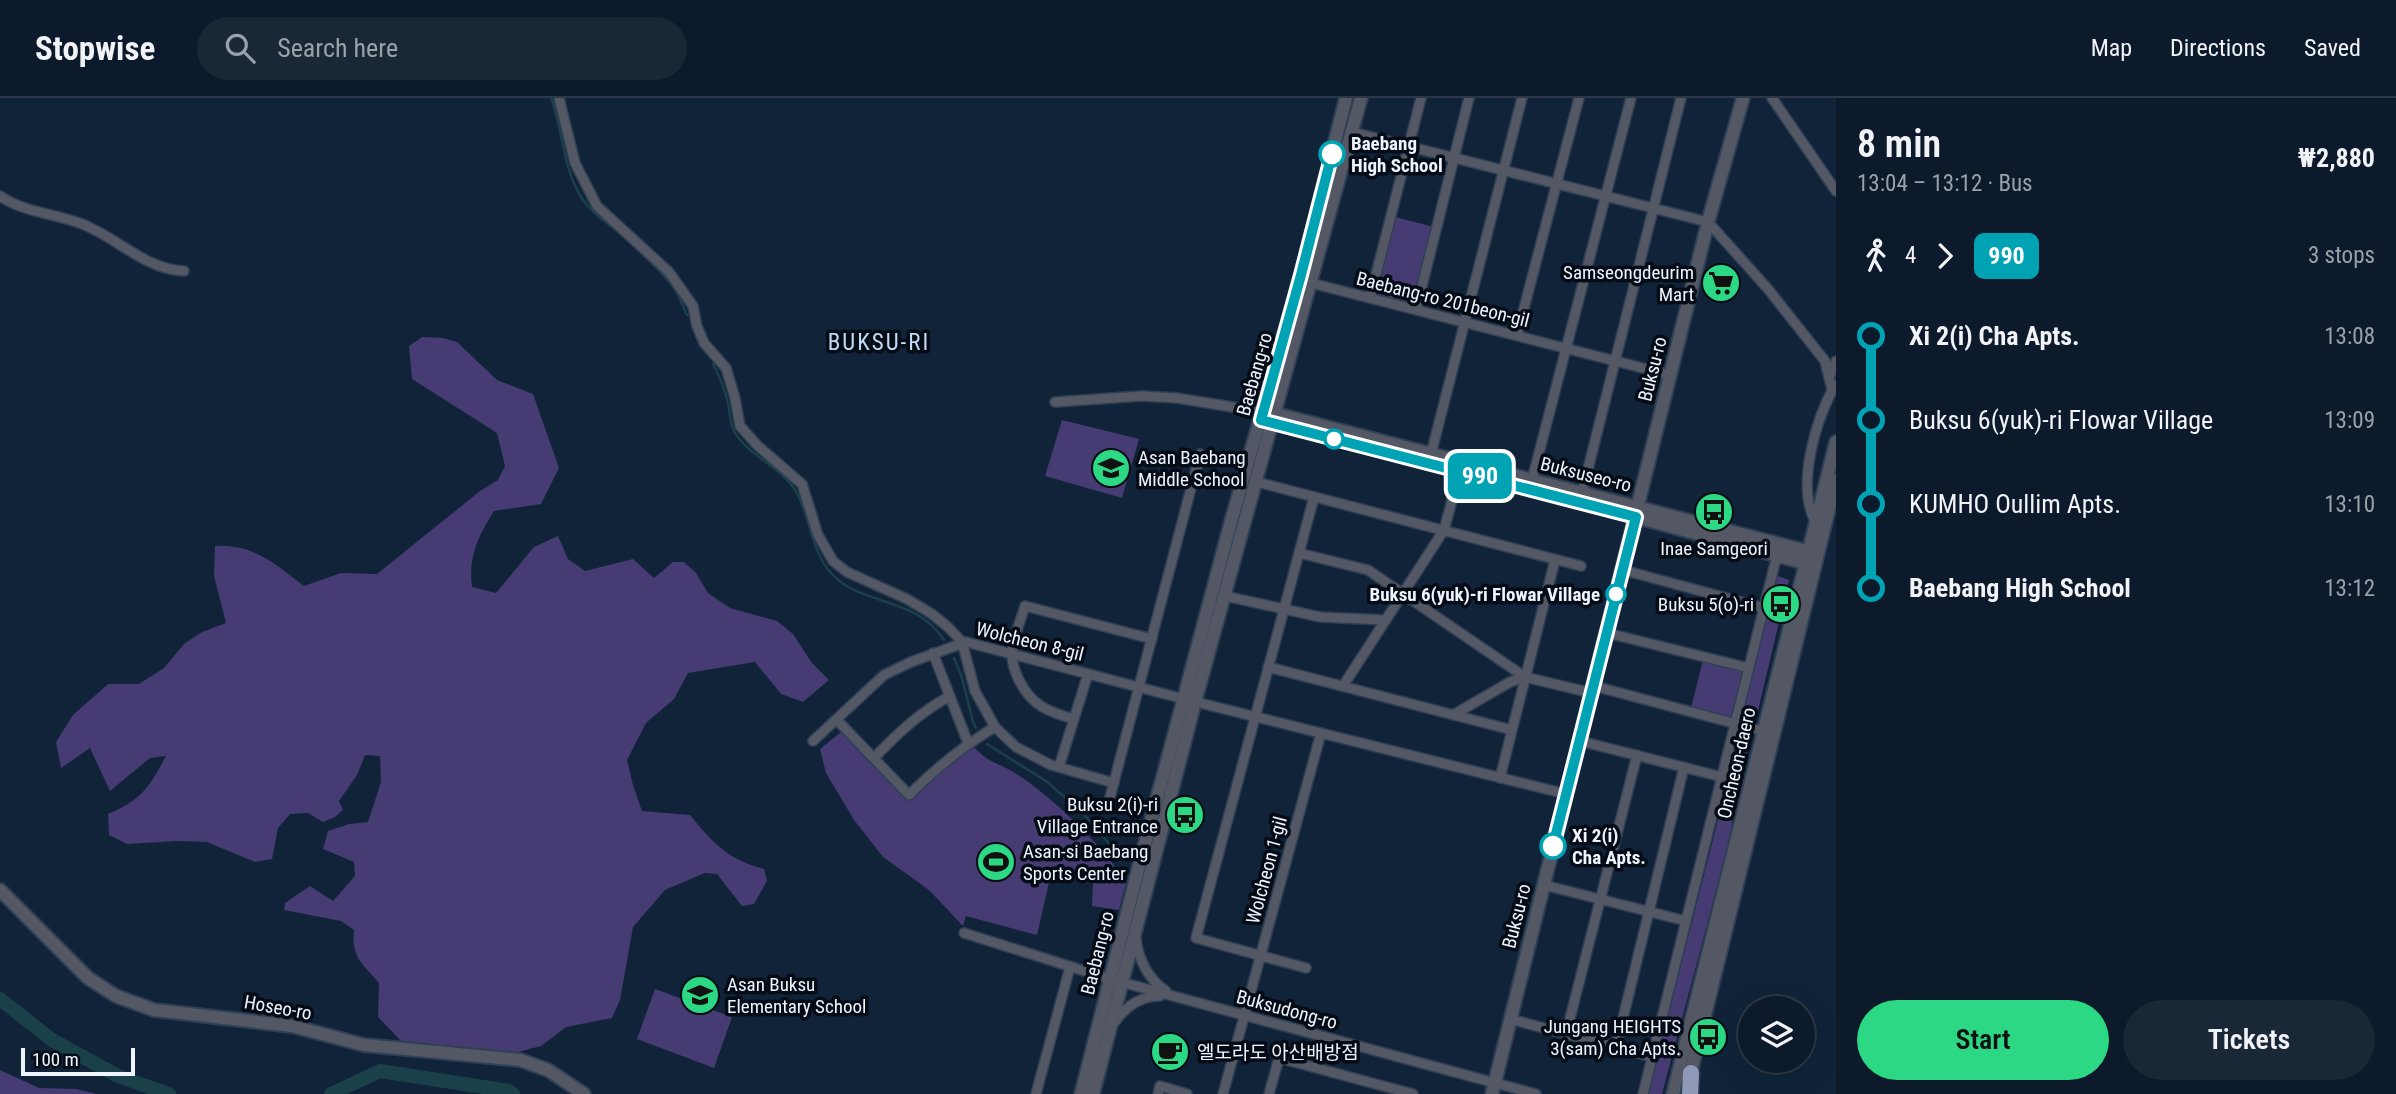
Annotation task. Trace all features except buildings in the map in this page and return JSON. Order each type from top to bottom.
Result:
[{"type":"highway","points":[[1688,1094],[1691,1073]]},
{"type":"street","points":[[559,98],[575,163],[597,206],[669,272],[693,306],[704,343],[726,368],[740,426],[758,446],[802,484],[818,535],[833,561],[847,572],[907,599],[932,614],[962,642],[975,691],[995,727],[1016,747],[1059,767],[1114,783]]},
{"type":"street","name":"Baebang-ro","points":[[1081,1094],[1116,980],[1267,416],[1346,98]]},
{"type":"street","name":"Baebang-ro","points":[[1093,1094],[1107,1037],[1116,980],[1135,930],[1189,701],[1225,596],[1257,482],[1267,416],[1311,283],[1361,98]]},
{"type":"street","points":[[1370,298],[1421,98]]},
{"type":"street","points":[[1416,310],[1469,98]]},
{"type":"street","points":[[1431,454],[1522,98]]},
{"type":"street","points":[[1517,335],[1578,98]]},
{"type":"street","points":[[1532,480],[1631,98]]},
{"type":"street","points":[[1582,493],[1681,98]]},
{"type":"street","name":"Buksu-ro","points":[[1493,1089],[1708,222],[1742,98]]},
{"type":"street","points":[[1772,98],[1836,191]]},
{"type":"street","points":[[1352,132],[1708,222],[1768,289],[1825,361],[1832,384]]},
{"type":"street","points":[[0,195],[24,209],[64,218],[99,231],[160,268],[184,271]]},
{"type":"street","name":"Baebang-ro 201beon-gil","points":[[1311,283],[1670,375]]},
{"type":"street","points":[[1815,521],[1809,509],[1807,495],[1810,456],[1832,384],[1836,361]]},
{"type":"street","points":[[1055,402],[1142,396],[1177,398],[1267,416]]},
{"type":"street","name":"Buksuseo-ro","points":[[1267,416],[1582,493],[1777,555],[1811,558]]},
{"type":"street","name":"Buksuseo-ro","points":[[1267,416],[1460,471],[1637,512],[1811,558]]},
{"type":"street","name":"Oncheon-daero","points":[[1691,1073],[1811,558],[1815,521],[1836,442]]},
{"type":"street","points":[[1109,801],[1200,454]]},
{"type":"street","points":[[1810,456],[1814,465],[1820,468],[1830,466]]},
{"type":"street","points":[[1343,686],[1444,530],[1460,471]]},
{"type":"street","name":"Oncheon-daero","points":[[1673,1094],[1763,731],[1811,558],[1836,480]]},
{"type":"street","points":[[1257,482],[1581,566]]},
{"type":"street","points":[[1306,968],[1196,938],[1314,497]]},
{"type":"street","points":[[1299,553],[1368,570],[1525,677],[1593,689],[1763,731]]},
{"type":"street","points":[[1643,1094],[1777,555]]},
{"type":"street","points":[[1500,778],[1555,560]]},
{"type":"street","points":[[1623,569],[1764,608]]},
{"type":"street","points":[[1225,596],[1320,617],[1385,620]]},
{"type":"street","points":[[1074,719],[1049,712],[1035,704],[1025,693],[1015,673],[1012,653],[1025,606],[1153,639]]},
{"type":"street","points":[[1607,634],[1749,667]]},
{"type":"street","name":"Wolcheon 8-gil","points":[[813,741],[884,675],[962,642],[1189,701]]},
{"type":"street","points":[[933,653],[968,743]]},
{"type":"street","points":[[1268,667],[1512,730]]},
{"type":"street","points":[[1059,767],[1088,674]]},
{"type":"street","points":[[1453,715],[1482,701],[1510,682],[1525,677]]},
{"type":"street","points":[[874,758],[892,738],[926,709],[950,696]]},
{"type":"street","points":[[1189,701],[1566,794]]},
{"type":"street","points":[[837,720],[909,795],[936,768],[968,743],[995,727]]},
{"type":"street","name":"Wolcheon 1-gil","points":[[1223,1094],[1321,733]]},
{"type":"street","points":[[1580,741],[1722,777]]},
{"type":"street","points":[[1566,1034],[1637,755]]},
{"type":"street","points":[[1616,1047],[1684,767]]},
{"type":"street","points":[[1544,885],[1686,921]]},
{"type":"street","name":"Hoseo-ro","points":[[0,890],[88,978],[105,990],[136,1004],[190,1015],[292,1026],[364,1045],[520,1060],[548,1070],[584,1094]]},
{"type":"street","points":[[1135,930],[1136,947],[1141,962],[1160,987],[1173,996]]},
{"type":"street","name":"Buksudong-ro","points":[[964,933],[1070,967],[1493,1089],[1536,1094]]},
{"type":"street","points":[[1036,1094],[1070,967]]},
{"type":"street","points":[[1107,1037],[1116,1020],[1139,1000],[1154,996],[1173,996]]},
{"type":"street","points":[[1510,1019],[1652,1056]]},
{"type":"street","points":[[1269,1094],[1279,1058],[1413,1094]]},
{"type":"street","points":[[1158,1094],[1160,1086],[1187,1094]]},
{"type":"shaded area","points":[[1391,216],[1434,227],[1413,311],[1370,300]]},
{"type":"shaded area","points":[[422,337],[457,342],[497,380],[533,394],[559,468],[541,504],[494,511],[483,529],[473,556],[472,587],[496,593],[534,547],[558,536],[568,559],[585,571],[633,559],[654,578],[673,562],[684,562],[696,573],[708,593],[730,608],[777,621],[793,634],[812,663],[829,680],[803,702],[781,694],[755,662],[688,673],[674,699],[646,723],[627,760],[642,811],[690,815],[706,834],[730,855],[764,869],[767,881],[754,904],[742,906],[717,874],[705,873],[665,890],[633,927],[620,1000],[612,1018],[566,1027],[541,1046],[518,1052],[405,1045],[378,1017],[379,983],[356,953],[354,930],[341,921],[284,910],[285,903],[310,886],[333,901],[355,876],[354,862],[323,849],[328,831],[349,824],[368,822],[381,782],[380,756],[365,755],[357,775],[339,801],[343,810],[335,817],[323,822],[308,813],[290,814],[278,828],[272,859],[255,862],[207,842],[127,844],[109,835],[108,814],[129,804],[143,792],[166,756],[150,758],[110,791],[90,748],[61,768],[56,742],[73,715],[108,684],[139,684],[164,668],[184,644],[202,632],[226,623],[214,576],[215,546],[229,546],[253,552],[304,586],[341,573],[377,574],[480,491],[498,480],[505,466],[497,433],[412,379],[409,346]]},
{"type":"shaded area","points":[[1062,420],[1139,439],[1122,498],[1045,476]]},
{"type":"shaded area","points":[[1778,576],[1789,580],[1756,719],[1748,720],[1741,715]]},
{"type":"shaded area","points":[[1703,660],[1743,670],[1745,673],[1735,716],[1731,718],[1691,708]]},
{"type":"shaded area","points":[[841,732],[909,799],[938,772],[973,746],[985,757],[1031,784],[1062,809],[1092,839],[1126,883],[1119,910],[1092,906],[1093,884],[1051,874],[1037,935],[966,916],[963,926],[929,890],[883,857],[854,820],[826,773],[820,749]]},
{"type":"shaded area","points":[[1742,732],[1751,737],[1733,805],[1731,834],[1662,1094],[1648,1094],[1740,734]]},
{"type":"shaded area","points":[[655,989],[732,1017],[714,1068],[637,1039]]},
{"type":"shaded area","points":[[0,1070],[39,1088],[76,1089],[97,1094],[0,1094]]},
{"type":"waterway","points":[[551,98],[571,176],[583,200],[666,278],[676,291],[687,315]]},
{"type":"waterway","points":[[713,364],[725,394],[734,431],[747,447],[782,475],[795,490],[819,554],[831,573],[843,584],[857,591],[918,615],[944,640]]},
{"type":"waterway","points":[[954,658],[976,728]]},
{"type":"waterway","points":[[987,744],[1046,781],[1081,811],[1124,861]]},
{"type":"waterway","points":[[0,999],[52,1040],[118,1076],[169,1094]]},
{"type":"waterway","points":[[331,1094],[380,1071],[509,1091],[513,1094]]},
{"type":"bus line","name":"990","points":[[1332,154],[1261,420],[1636,517],[1553,846]]},
{"type":"place","name":"Baebang High School","points":[[1332,154]]},
{"type":"place","name":"Samseongdeurim Mart","points":[[1721,283]]},
{"type":"place","name":"Asan Baebang Middle School","points":[[1111,468]]},
{"type":"place","name":"Inae Samgeori","points":[[1714,512]]},
{"type":"place","name":"Buksu 6(yuk)-ri Flowar Village","points":[[1616,594]]},
{"type":"place","name":"Buksu 5(o)-ri","points":[[1781,604]]},
{"type":"place","name":"Buksu 2(i)-ri Village Entrance","points":[[1185,815]]},
{"type":"place","name":"Xi 2(i) Cha Apts.","points":[[1553,846]]},
{"type":"place","name":"Asan-si Baebang Sports Center","points":[[996,862]]},
{"type":"place","name":"Asan Buksu Elementary School","points":[[700,995]]},
{"type":"place","name":"Jungang HEIGHTS 3(sam) Cha Apts.","points":[[1708,1037]]},
{"type":"place","name":"엘도라도 아산배방점","points":[[1170,1052]]},
{"type":"district","name":"BUKSU-RI","points":[[879,342]]}]
